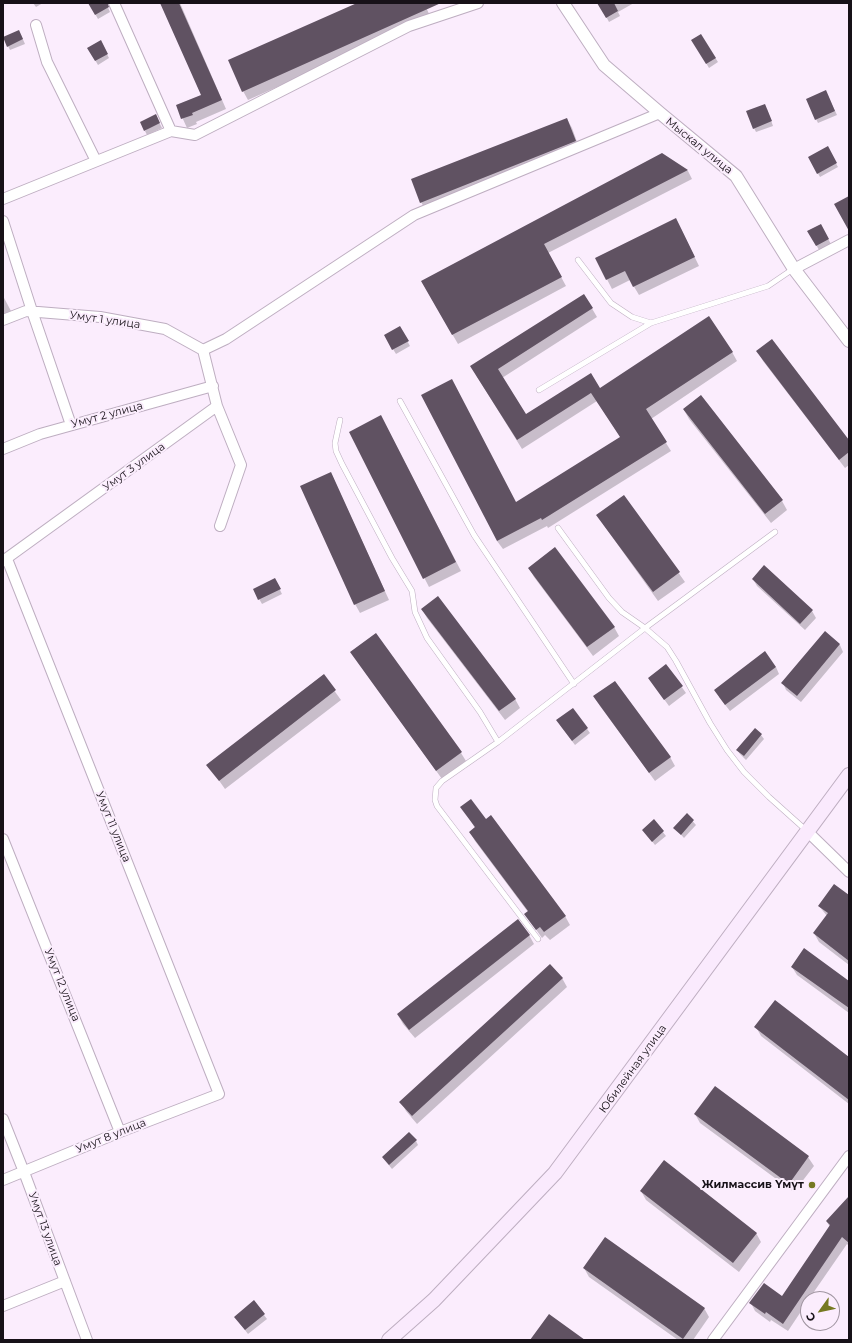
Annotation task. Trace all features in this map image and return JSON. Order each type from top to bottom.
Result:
[{"type":"main road","name":"Юбилейная улица","points":[[389,1340],[434,1300],[555,1174],[849,775]]},
{"type":"street","points":[[114,3],[171,131]]},
{"type":"street","points":[[3,199],[171,131],[195,135],[409,26],[478,3]]},
{"type":"street","name":"Мыскал улица","points":[[563,3],[604,65],[736,176],[794,269],[849,340]]},
{"type":"street","points":[[36,24],[47,62],[96,161]]},
{"type":"street","points":[[220,526],[242,465],[217,406],[203,350],[226,339],[414,215],[660,113]]},
{"type":"street","points":[[3,221],[71,425]]},
{"type":"street","points":[[794,269],[849,240]]},
{"type":"street","name":"Умут 1 улица","points":[[3,320],[26,311],[100,318],[165,329],[203,350]]},
{"type":"street","name":"Умут 2 улица","points":[[3,449],[40,434],[212,386]]},
{"type":"street","name":"Умут 3 улица","points":[[4,562],[217,406]]},
{"type":"street","name":"Умут 11 улица","points":[[4,562],[219,1094]]},
{"type":"street","points":[[808,832],[849,872]]},
{"type":"street","name":"Умут 12 улица","points":[[3,839],[120,1132]]},
{"type":"street","name":"Умут 8 улица","points":[[3,1180],[120,1132],[219,1094]]},
{"type":"street","name":"Умут 13 улица","points":[[3,1119],[87,1340]]},
{"type":"street","points":[[713,1340],[849,1156]]},
{"type":"street","points":[[3,1306],[65,1281]]},
{"type":"lane","points":[[578,260],[611,303],[632,317],[651,323]]},
{"type":"lane","points":[[539,390],[651,323],[768,286],[794,269]]},
{"type":"lane","points":[[400,401],[474,535],[574,684]]},
{"type":"lane","points":[[340,420],[335,443],[336,451],[342,464],[392,558],[412,591],[415,612],[428,638],[480,712],[498,742]]},
{"type":"lane","points":[[558,528],[609,598],[622,612],[645,628],[667,647],[680,667],[710,723],[727,750],[740,766],[770,797],[808,832]]},
{"type":"lane","points":[[538,939],[437,806],[435,800],[436,788],[438,784],[498,742],[645,628],[775,532]]},
{"type":"building","points":[[88,3],[108,3],[109,7],[95,15]]},
{"type":"building","points":[[160,3],[179,3],[222,100],[192,113],[193,115],[181,119],[176,105],[201,95]]},
{"type":"building","points":[[357,3],[441,3],[242,92],[228,60]]},
{"type":"building","points":[[597,3],[614,3],[618,11],[606,18]]},
{"type":"building","points":[[19,30],[23,39],[7,47],[3,37]]},
{"type":"building","points":[[701,34],[716,58],[706,64],[691,40]]},
{"type":"building","points":[[101,40],[108,54],[95,61],[87,48]]},
{"type":"building","points":[[826,90],[835,111],[815,120],[806,99]]},
{"type":"building","points":[[765,104],[772,121],[753,129],[746,111]]},
{"type":"building","points":[[156,114],[160,123],[144,131],[140,122]]},
{"type":"building","points":[[567,118],[576,141],[420,203],[411,179]]},
{"type":"building","points":[[828,146],[837,163],[817,174],[808,157]]},
{"type":"building","points":[[662,153],[688,170],[544,244],[562,277],[452,335],[421,281]]},
{"type":"building","points":[[849,196],[849,231],[834,204]]},
{"type":"building","points":[[676,218],[695,257],[633,287],[625,271],[606,280],[595,258]]},
{"type":"building","points":[[821,224],[829,239],[816,246],[807,231]]},
{"type":"building","points":[[584,294],[593,308],[498,369],[526,414],[591,373],[600,388],[709,316],[733,352],[646,409],[667,442],[542,520],[541,518],[497,541],[421,395],[452,379],[516,502],[620,437],[591,393],[517,440],[470,366]]},
{"type":"building","points":[[400,326],[409,341],[392,350],[384,335]]},
{"type":"building","points":[[772,339],[849,440],[849,452],[839,460],[756,351]]},
{"type":"building","points":[[701,395],[783,500],[765,514],[683,409]]},
{"type":"building","points":[[381,415],[456,562],[423,579],[349,432]]},
{"type":"building","points":[[331,472],[385,591],[354,605],[300,486]]},
{"type":"building","points":[[624,495],[680,572],[653,592],[596,515]]},
{"type":"building","points":[[555,547],[615,627],[587,647],[528,568]]},
{"type":"building","points":[[764,565],[813,610],[800,624],[752,579]]},
{"type":"building","points":[[275,578],[281,589],[258,600],[253,589]]},
{"type":"building","points":[[438,596],[516,699],[499,711],[421,609]]},
{"type":"building","points":[[825,631],[840,644],[797,696],[781,683]]},
{"type":"building","points":[[376,633],[462,752],[436,771],[350,652]]},
{"type":"building","points":[[765,651],[776,667],[725,705],[714,690]]},
{"type":"building","points":[[666,664],[683,686],[664,700],[648,678]]},
{"type":"building","points":[[324,674],[336,690],[219,781],[206,765]]},
{"type":"building","points":[[615,681],[671,757],[649,773],[593,696]]},
{"type":"building","points":[[573,708],[588,728],[572,741],[556,720]]},
{"type":"building","points":[[755,728],[762,734],[744,756],[736,750]]},
{"type":"building","points":[[471,799],[486,819],[491,815],[566,916],[544,932],[540,927],[536,930],[524,914],[528,911],[469,832],[475,827],[460,807]]},
{"type":"building","points":[[687,813],[694,820],[681,835],[673,828]]},
{"type":"building","points":[[654,819],[664,831],[652,842],[642,830]]},
{"type":"building","points":[[834,884],[849,895],[849,961],[813,933],[828,913],[818,906]]},
{"type":"building","points":[[518,919],[530,935],[409,1030],[397,1014]]},
{"type":"building","points":[[804,948],[849,981],[849,1008],[791,967]]},
{"type":"building","points":[[550,964],[563,978],[412,1116],[399,1102]]},
{"type":"building","points":[[775,1000],[849,1057],[849,1100],[754,1027]]},
{"type":"building","points":[[715,1086],[809,1156],[789,1184],[694,1114]]},
{"type":"building","points":[[409,1132],[417,1140],[389,1165],[382,1157]]},
{"type":"building","points":[[664,1160],[757,1233],[733,1263],[640,1191]]},
{"type":"building","points":[[849,1196],[849,1243],[842,1237],[805,1291],[800,1291],[800,1299],[783,1324],[766,1312],[765,1314],[749,1303],[764,1283],[782,1296],[830,1225],[826,1221]]},
{"type":"building","points":[[605,1237],[705,1308],[683,1339],[583,1268]]},
{"type":"building","points":[[254,1300],[265,1314],[245,1330],[234,1317]]},
{"type":"building","points":[[549,1314],[585,1340],[530,1340]]},
{"type":"place","name":"Жилмассив Үмүт","points":[[812,1185]]}]
